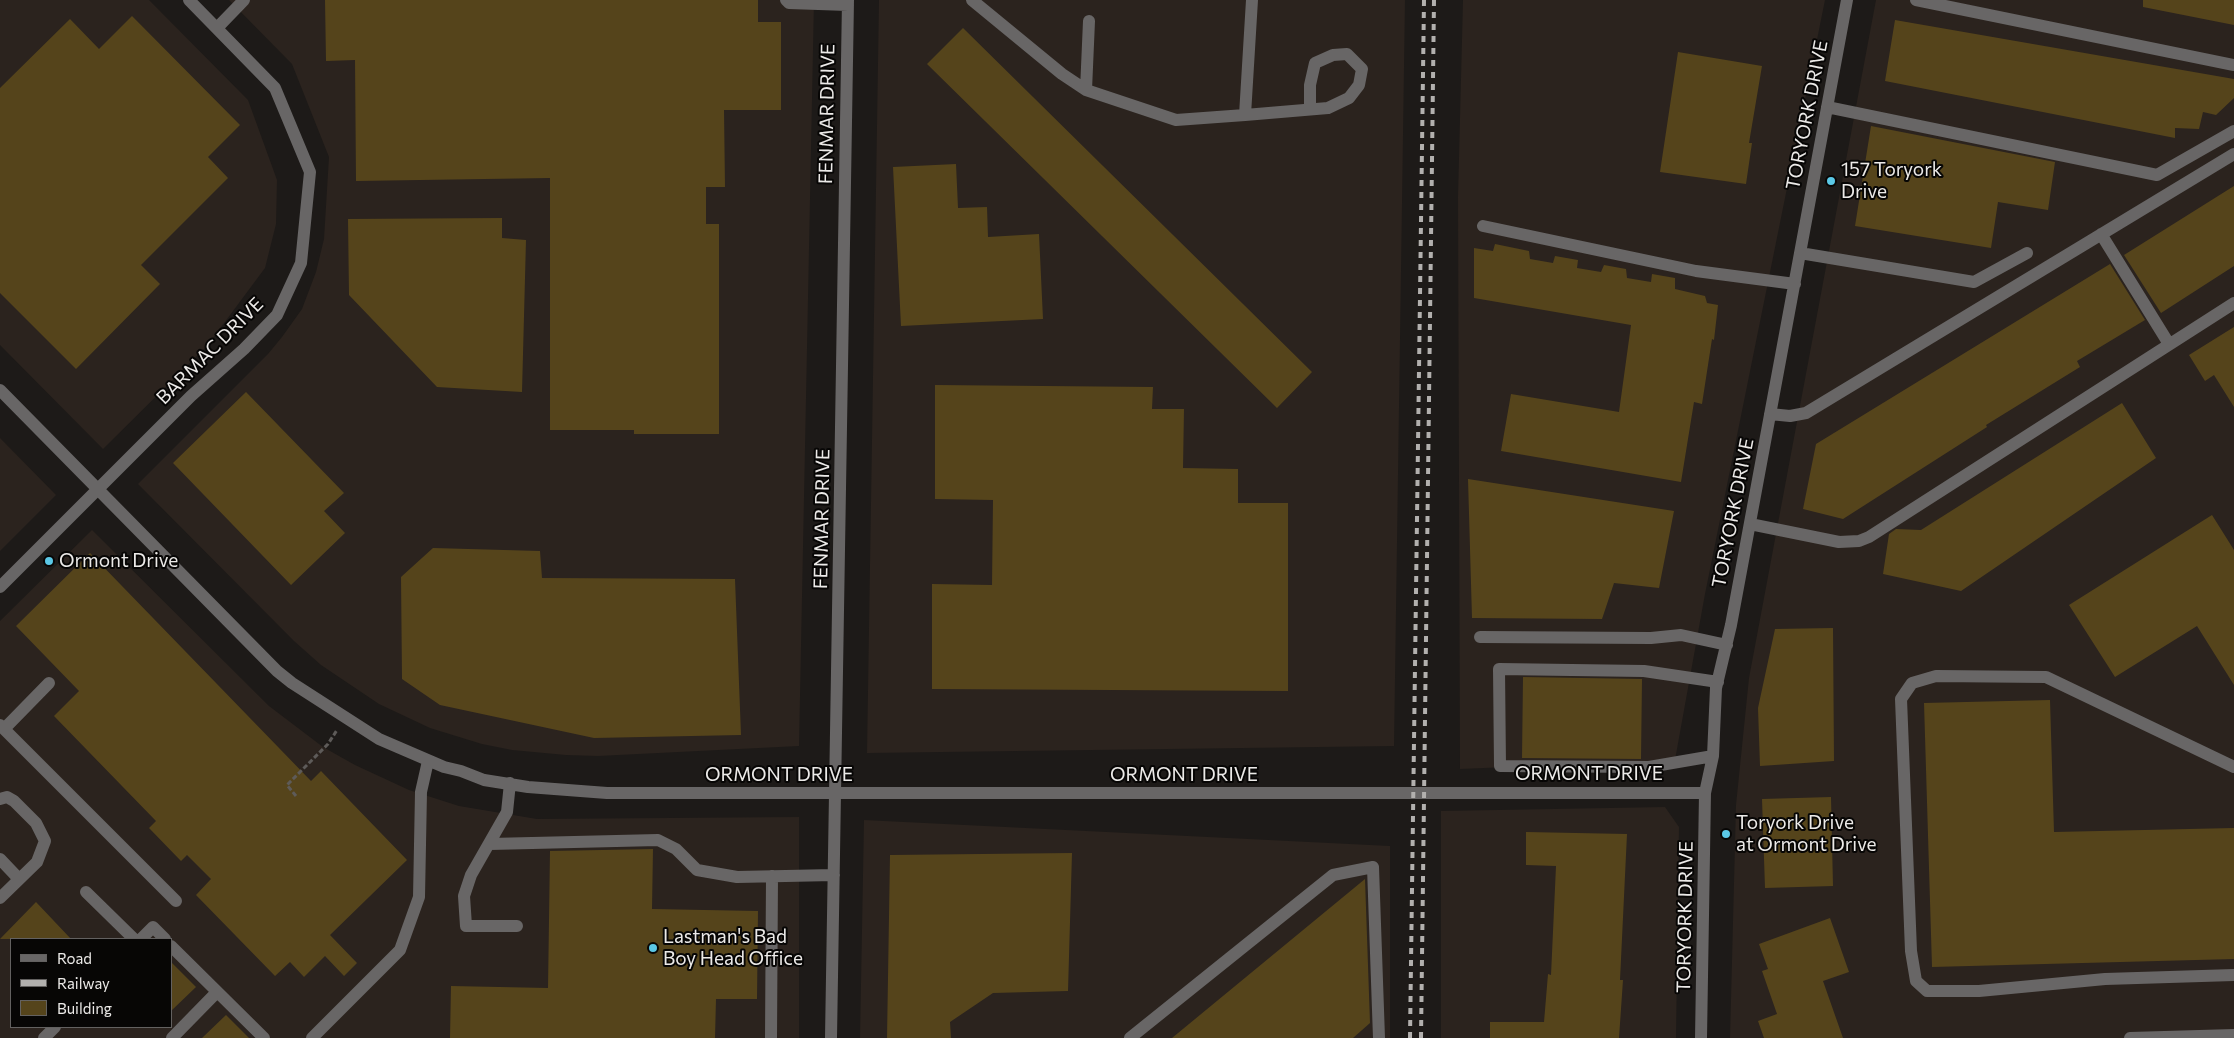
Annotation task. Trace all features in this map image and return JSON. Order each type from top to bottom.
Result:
[{"type":"street","points":[[217,28],[244,0]]},
{"type":"street","points":[[786,0],[789,3],[848,2]]},
{"type":"street","points":[[972,0],[1062,74],[1086,90],[1176,120],[1328,108],[1349,98],[1359,85],[1362,69],[1347,54],[1333,55],[1315,64],[1310,85],[1310,109]]},
{"type":"street","points":[[1245,115],[1252,0]]},
{"type":"street","name":"TORYORK DRIVE","points":[[1701,1038],[1705,794],[1713,756],[1718,682],[1727,645],[1848,0]]},
{"type":"street","points":[[1916,0],[2234,64]]},
{"type":"street","name":"BARMAC DRIVE","points":[[0,586],[277,315],[301,263],[310,172],[275,88],[217,28],[196,2]]},
{"type":"street","name":"FENMAR DRIVE","points":[[832,1038],[848,2]]},
{"type":"street","points":[[1086,90],[1089,21]]},
{"type":"street","points":[[1828,107],[2157,175],[2234,131]]},
{"type":"street","points":[[1770,414],[1790,416],[1806,413],[2234,154]]},
{"type":"street","points":[[1483,226],[1696,271],[1795,284]]},
{"type":"street","points":[[2101,234],[2169,344]]},
{"type":"street","points":[[1800,253],[1974,282],[2027,253]]},
{"type":"street","points":[[1750,524],[1839,542],[1859,541],[1923,504],[2234,303]]},
{"type":"street","name":"ORMONT DRIVE","points":[[0,390],[277,671],[344,718],[379,739],[428,761],[484,780],[580,793],[1705,794]]},
{"type":"street","points":[[1480,636],[1651,638],[1681,635],[1727,645]]},
{"type":"street","points":[[1713,756],[1649,767],[1500,766],[1499,669],[1644,671],[1718,682]]},
{"type":"street","points":[[2234,767],[2046,677],[1936,676],[1912,683],[1901,700],[1911,951],[1916,981],[1927,992],[1979,991],[2104,979],[2234,975]]},
{"type":"street","points":[[48,683],[2,727],[176,900]]},
{"type":"street","points":[[312,1038],[400,950],[419,897],[421,792],[428,761]]},
{"type":"street","points":[[510,783],[507,812],[471,875],[465,891],[466,926],[517,926]]},
{"type":"street","points":[[0,799],[7,797],[14,801],[36,823],[45,841],[37,862],[0,898]]},
{"type":"street","points":[[490,844],[658,840],[676,849],[697,870],[737,877],[834,875]]},
{"type":"street","points":[[0,859],[20,879]]},
{"type":"street","points":[[1130,1038],[1333,875],[1373,867],[1379,1038]]},
{"type":"street","points":[[771,1038],[772,876]]},
{"type":"street","points":[[86,892],[133,938]]},
{"type":"street","points":[[142,938],[152,927],[163,938]]},
{"type":"street","points":[[172,947],[264,1038]]},
{"type":"street","points":[[172,1038],[217,992]]},
{"type":"street","points":[[44,1038],[54,1028]]},
{"type":"street","points":[[2130,1038],[2234,1035]]},
{"type":"path","points":[[296,796],[287,785],[328,744],[344,718]]},
{"type":"shaded area","points":[[0,0],[149,0],[248,100],[277,180],[276,224],[265,268],[207,346],[103,449],[0,345]]},
{"type":"shaded area","points":[[229,0],[814,0],[799,746],[598,756],[566,755],[512,750],[482,744],[430,728],[379,704],[321,665],[294,641],[138,484],[268,354],[282,337],[302,309],[316,272],[324,239],[329,157],[292,64]]},
{"type":"shaded area","points":[[879,0],[1405,0],[1394,746],[867,753]]},
{"type":"shaded area","points":[[1463,0],[1825,0],[1705,594],[1675,760],[1460,769],[1458,197]]},
{"type":"shaded area","points":[[1876,0],[2234,0],[2234,1038],[1730,1038],[1736,805],[1749,678]]},
{"type":"shaded area","points":[[0,438],[56,495],[0,551]]},
{"type":"shaded area","points":[[92,530],[269,706],[323,747],[355,765],[409,790],[459,806],[537,819],[799,817],[799,1038],[0,1038],[0,621]]},
{"type":"shaded area","points":[[1665,807],[1679,827],[1676,1038],[1441,1038],[1441,811]]},
{"type":"shaded area","points":[[864,820],[1390,846],[1390,1038],[860,1038]]},
{"type":"building","points":[[325,0],[758,0],[758,22],[781,22],[781,110],[724,110],[725,187],[706,187],[706,224],[719,224],[719,434],[634,434],[634,430],[550,430],[550,178],[356,181],[355,60],[326,61]]},
{"type":"building","points":[[2143,0],[2234,0],[2234,25],[2143,7]]},
{"type":"building","points":[[132,16],[240,125],[208,157],[228,178],[141,265],[160,284],[76,369],[0,293],[0,88],[70,19],[99,49]]},
{"type":"building","points":[[1895,20],[2234,79],[2234,98],[2216,115],[2203,112],[2199,129],[2175,128],[2175,138],[1885,81]]},
{"type":"building","points":[[963,28],[1312,372],[1277,408],[927,64]]},
{"type":"building","points":[[1678,52],[1762,66],[1749,143],[1752,143],[1746,184],[1660,172]]},
{"type":"building","points":[[1871,126],[2055,162],[2048,210],[1998,202],[1991,248],[1855,226]]},
{"type":"building","points":[[956,164],[958,208],[987,207],[988,237],[1039,234],[1043,319],[901,326],[893,167]]},
{"type":"building","points":[[2234,186],[2234,266],[2161,313],[2124,255]]},
{"type":"building","points":[[502,218],[502,238],[526,240],[522,392],[437,387],[349,295],[348,219]]},
{"type":"building","points":[[1495,244],[1529,251],[1530,259],[1553,263],[1555,256],[1578,260],[1577,268],[1601,272],[1604,265],[1626,269],[1627,278],[1651,282],[1652,274],[1675,278],[1675,289],[1705,296],[1707,303],[1718,305],[1714,340],[1712,339],[1702,404],[1694,402],[1681,482],[1501,451],[1511,394],[1619,412],[1631,325],[1474,298],[1474,248],[1493,251]]},
{"type":"building","points":[[2110,264],[2145,320],[2077,361],[2080,367],[1986,425],[1987,427],[1843,519],[1803,509],[1816,444]]},
{"type":"building","points":[[2234,327],[2234,407],[2214,375],[2205,381],[2189,355]]},
{"type":"building","points":[[935,385],[1153,387],[1152,409],[1184,409],[1183,468],[1238,469],[1238,503],[1288,503],[1288,691],[932,689],[932,584],[992,585],[993,500],[935,499]]},
{"type":"building","points":[[246,392],[344,493],[324,511],[345,533],[291,585],[173,463]]},
{"type":"building","points":[[2122,403],[2156,458],[1961,591],[1883,574],[1889,534],[1896,529],[1921,530]]},
{"type":"building","points":[[1468,479],[1674,511],[1659,588],[1614,583],[1602,619],[1472,618]]},
{"type":"building","points":[[2212,515],[2234,550],[2234,685],[2197,626],[2115,677],[2069,605]]},
{"type":"building","points":[[433,548],[540,551],[542,578],[735,579],[741,735],[594,738],[440,705],[402,679],[401,577]]},
{"type":"building","points":[[90,553],[311,781],[321,771],[407,860],[330,935],[357,963],[344,976],[325,956],[304,977],[290,962],[275,976],[196,895],[211,879],[187,855],[181,861],[149,828],[156,821],[54,716],[79,691],[16,626]]},
{"type":"building","points":[[1833,628],[1834,761],[1760,766],[1758,708],[1775,629]]},
{"type":"building","points":[[1523,677],[1642,679],[1641,759],[1522,758]]},
{"type":"building","points":[[2050,700],[2054,832],[2234,828],[2234,959],[1932,967],[1924,703]]},
{"type":"building","points":[[1831,797],[1833,886],[1765,888],[1762,799]]},
{"type":"building","points":[[1526,832],[1627,834],[1620,980],[1623,980],[1619,1038],[1490,1038],[1490,1022],[1544,1022],[1548,974],[1551,975],[1556,866],[1526,865]]},
{"type":"building","name":"Lastman's Bad Boy Head Office","points":[[653,849],[652,909],[758,911],[757,999],[716,999],[715,1038],[450,1038],[451,986],[548,988],[550,851]]},
{"type":"building","points":[[1072,853],[1068,991],[993,993],[950,1022],[951,1038],[887,1038],[890,855]]},
{"type":"building","points":[[1365,879],[1370,1023],[1353,1038],[1172,1038]]},
{"type":"building","points":[[36,902],[70,938],[10,938],[0,939]]},
{"type":"building","points":[[1830,918],[1849,972],[1823,981],[1843,1038],[1764,1038],[1758,1021],[1777,1014],[1762,971],[1768,969],[1759,944]]},
{"type":"building","points":[[172,963],[196,987],[172,1010]]},
{"type":"building","points":[[226,1015],[249,1038],[202,1038]]},
{"type":"railway","points":[[1410,1038],[1424,0]]},
{"type":"railway","points":[[1421,1038],[1434,0]]},
{"type":"place","name":"157 Toryork Drive","points":[[1831,181]]},
{"type":"place","name":"Ormont Drive","points":[[49,561]]},
{"type":"place","name":"Toryork Drive at Ormont Drive","points":[[1726,834]]},
{"type":"place","name":"Lastman's Bad Boy Head Office","points":[[653,948]]}]
